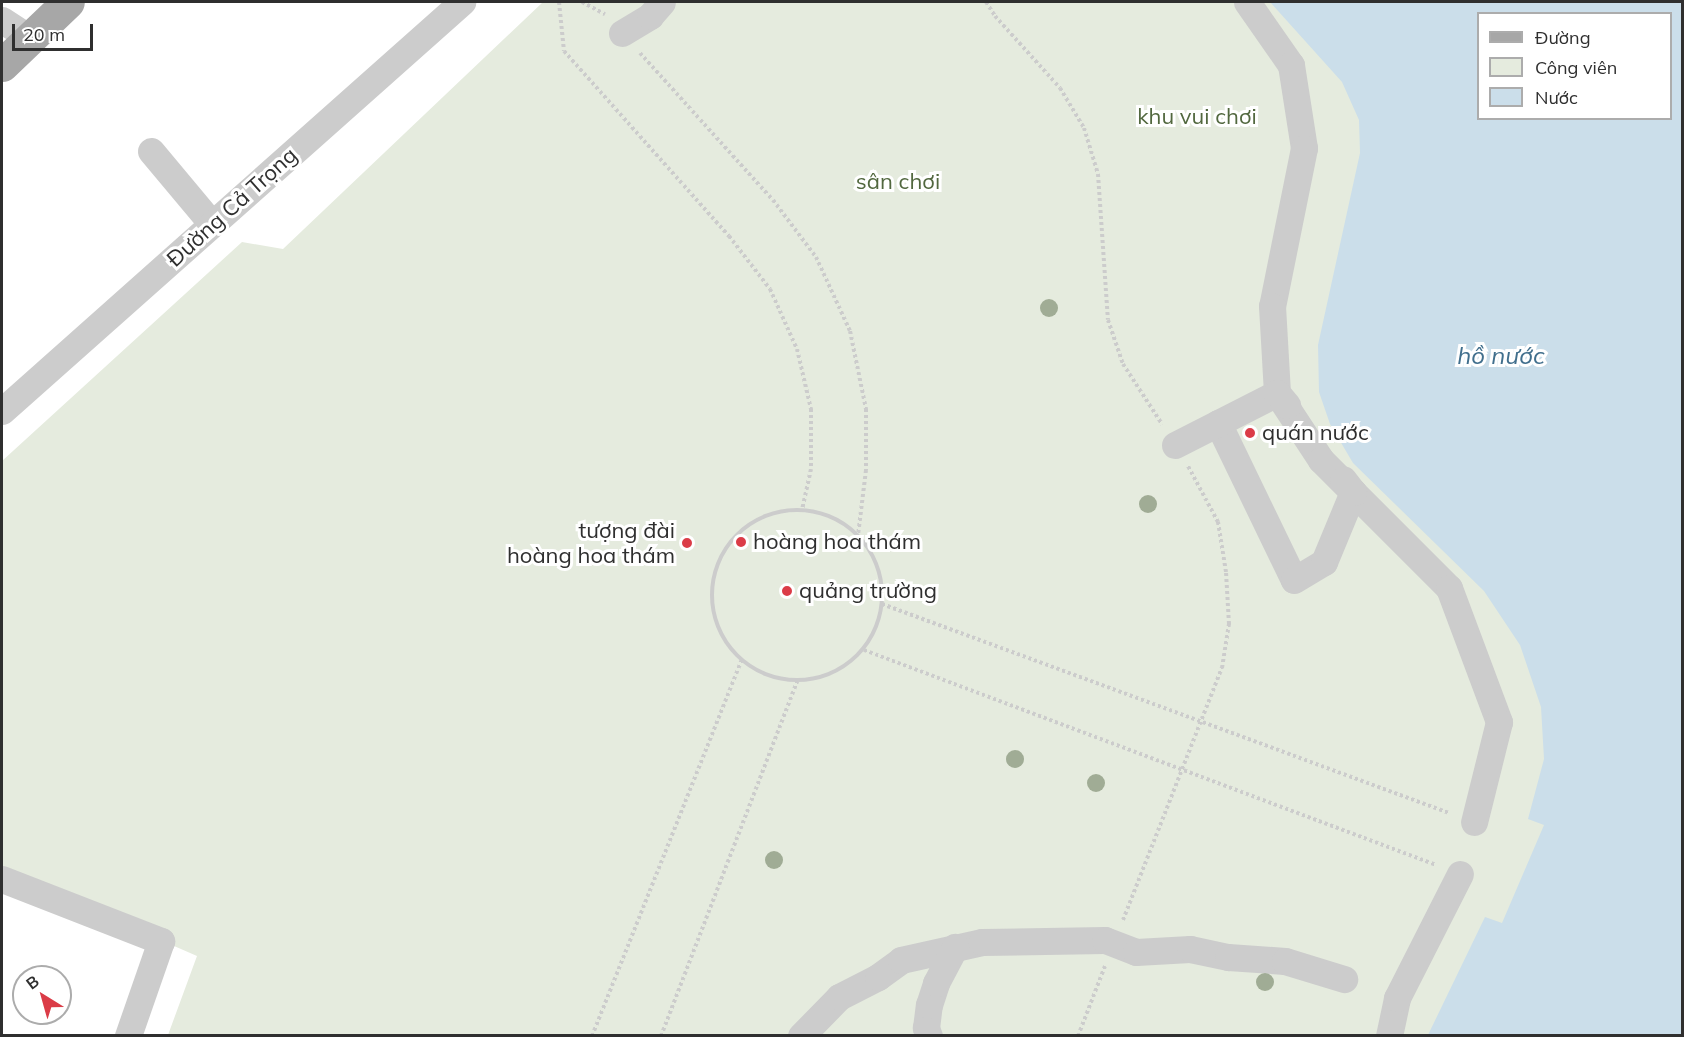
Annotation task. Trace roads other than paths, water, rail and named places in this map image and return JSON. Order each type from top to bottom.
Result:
[{"type":"main road","points":[[2,65],[68,2]]},
{"type":"street","name":"Đường Cả Trọng","points":[[2,411],[462,2]]},
{"type":"street","points":[[622,33],[650,16],[662,2]]},
{"type":"street","points":[[1247,2],[1291,65],[1304,148],[1272,306],[1277,393],[1321,460],[1449,588],[1500,722],[1474,822]]},
{"type":"street","points":[[2,20],[30,38]]},
{"type":"street","points":[[151,152],[212,224]]},
{"type":"street","points":[[1175,445],[1277,393]]},
{"type":"street","points":[[1218,423],[1294,580],[1324,562],[1353,492]]},
{"type":"street","points":[[1389,1035],[1397,998],[1460,874]]},
{"type":"street","points":[[2,879],[161,941],[128,1035]]},
{"type":"street","points":[[801,1035],[839,998],[878,977],[901,960],[955,946],[982,942],[1105,940],[1136,952],[1190,949],[1228,957],[1285,961],[1344,979]]},
{"type":"street","points":[[929,1035],[926,1028],[929,1005],[936,984],[955,946]]},
{"type":"water","name":"hồ nước","points":[[1270,2],[1682,2],[1682,1035],[1428,1035],[1485,917],[1502,923],[1544,825],[1528,819],[1544,759],[1541,707],[1520,645],[1484,591],[1353,463],[1330,424],[1319,392],[1318,345],[1360,153],[1359,120],[1342,82]]},
{"type":"place","name":"quán nước","points":[[1250,433]]},
{"type":"place","name":"hoàng hoa thám","points":[[741,542]]},
{"type":"place","name":"tượng đài hoàng hoa thám","points":[[687,543]]},
{"type":"place","name":"quảng trường","points":[[787,591]]},
{"type":"park label","name":"khu vui chơi","points":[[1197,117]]},
{"type":"park label","name":"sân chơi","points":[[898,182]]}]
